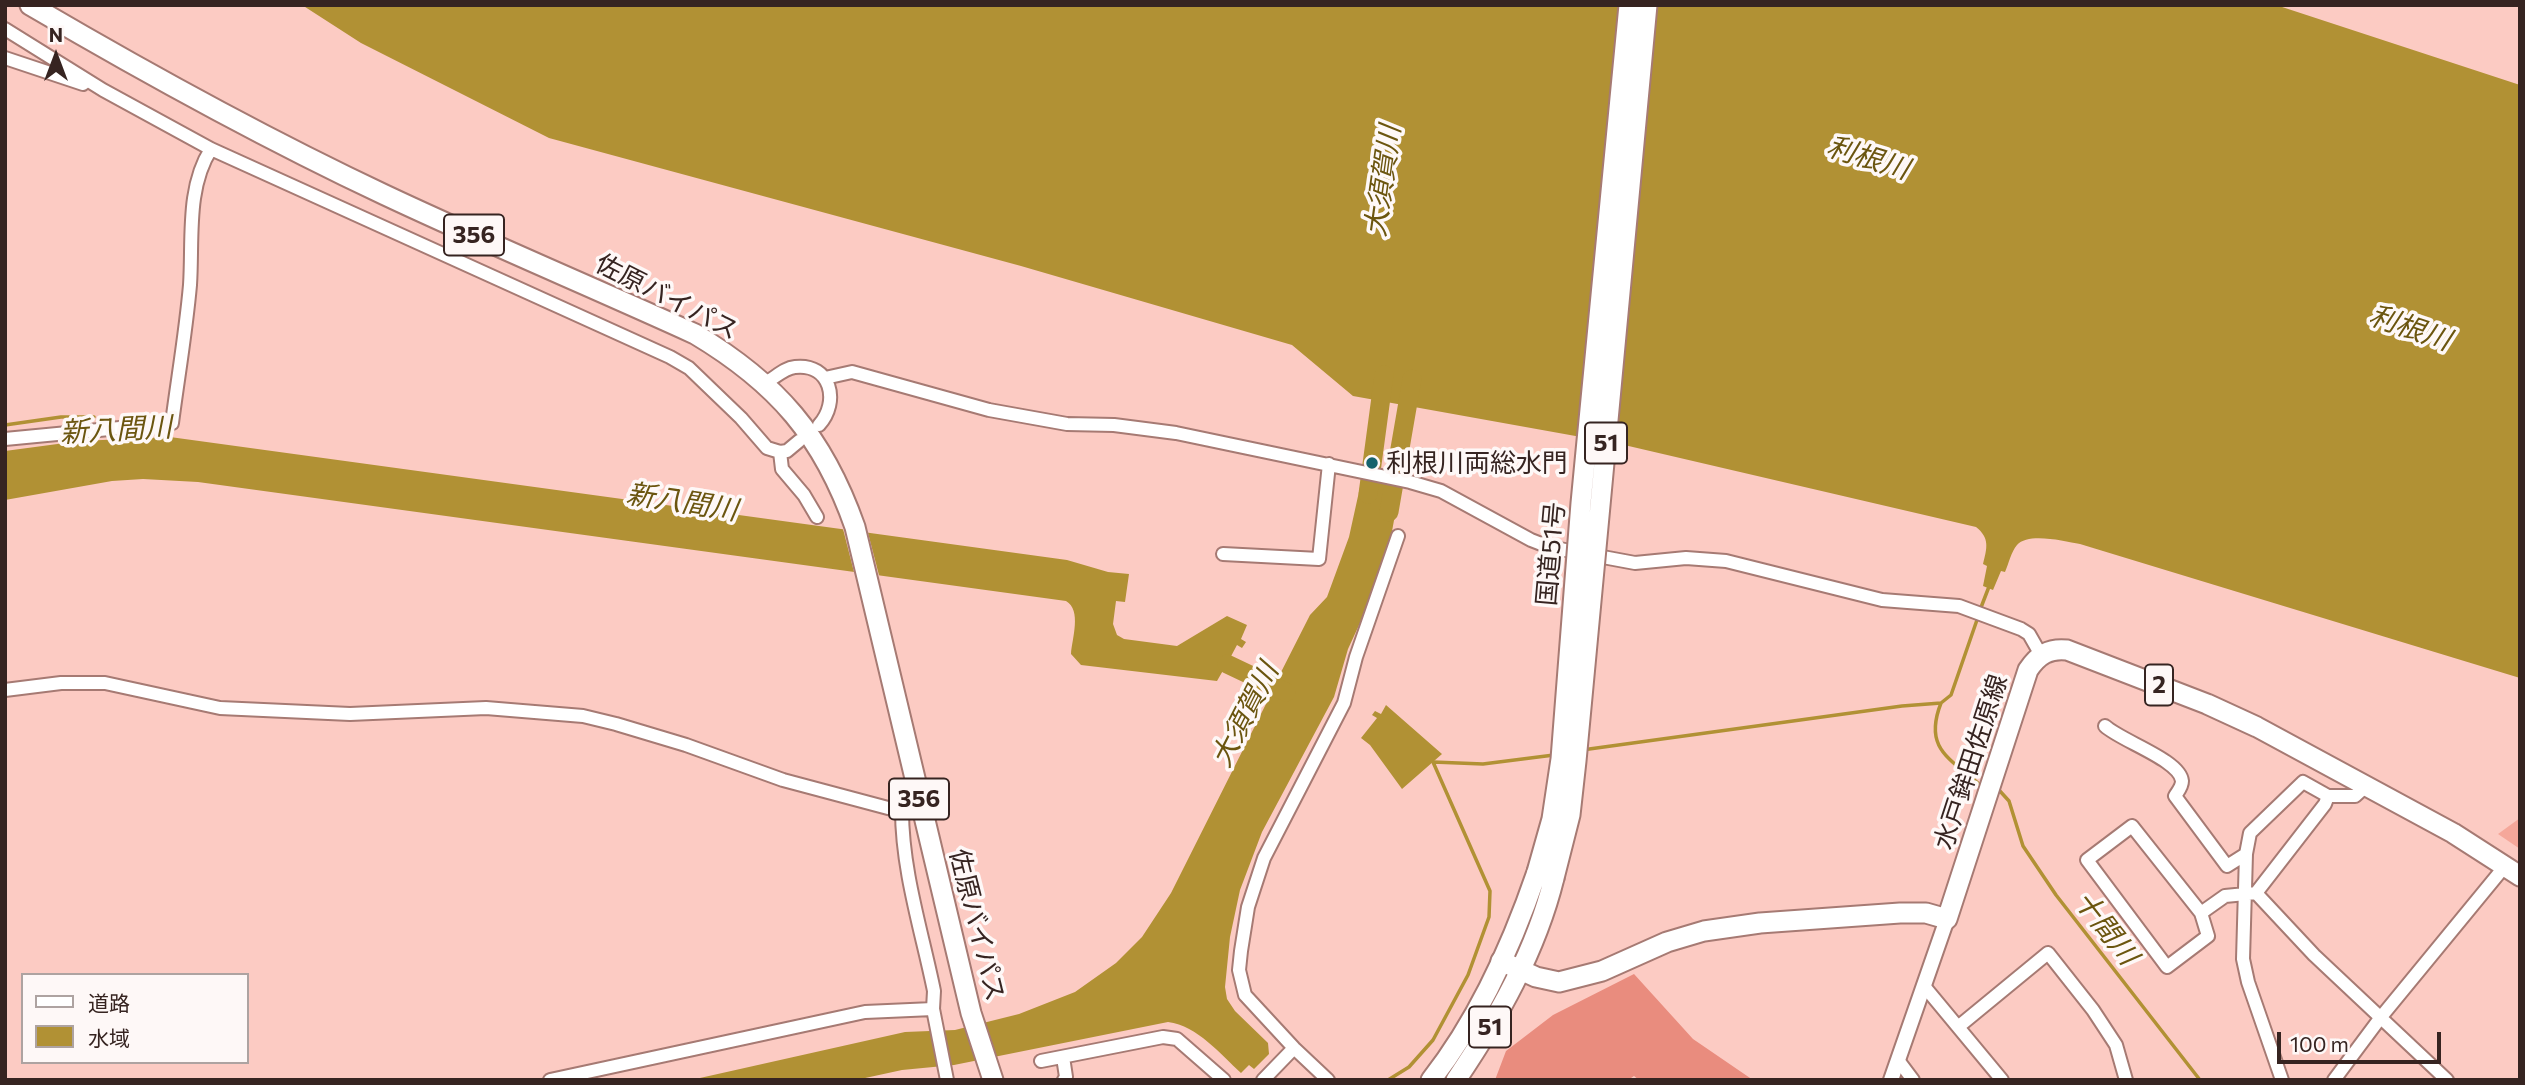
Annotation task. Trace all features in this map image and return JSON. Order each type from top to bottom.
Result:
[{"type":"main road","name":"佐原バイパス","points":[[30,5],[205,104],[319,163],[386,196],[695,334],[726,352],[765,383],[799,420],[829,464],[855,527],[971,1013],[991,1075]]},
{"type":"main road","name":"国道51号","points":[[1439,1077],[1480,1044],[1520,972],[1541,925],[1560,759],[1582,489],[1629,5]]},
{"type":"main road","name":"国道51号","points":[[1439,1077],[1546,875],[1570,815],[1647,5]]},
{"type":"main road","name":"水戸鉾田佐原線","points":[[1947,919],[2021,687],[2028,670],[2041,655],[2057,649],[2067,650],[2207,704],[2257,727],[2453,833],[2512,871]]},
{"type":"main road","points":[[1500,961],[1520,972],[1559,982],[1601,971],[1667,942],[1733,926],[1900,913],[1926,913],[1947,919]]},
{"type":"street","points":[[5,30],[103,90],[211,149],[670,357],[689,368],[741,418],[767,448],[779,452],[787,451],[799,441]]},
{"type":"street","points":[[5,58],[103,90]]},
{"type":"street","points":[[5,439],[172,423],[189,287],[193,202],[200,165],[211,149]]},
{"type":"street","points":[[765,383],[793,367],[813,369],[825,377],[832,400],[819,425]]},
{"type":"street","points":[[825,377],[852,372],[989,410],[1067,424],[1114,425],[1176,433],[1404,480],[1441,491],[1543,545],[1635,563],[1686,558],[1726,561],[1882,600],[1959,606],[2012,624],[2029,634],[2041,655]]},
{"type":"street","points":[[779,452],[782,469],[804,495],[817,517]]},
{"type":"street","points":[[1223,554],[1319,559],[1329,464]]},
{"type":"street","points":[[1328,1080],[1245,995],[1239,970],[1248,907],[1264,858],[1344,703],[1356,657],[1398,536]]},
{"type":"street","points":[[5,690],[61,683],[105,683],[220,708],[350,714],[486,708],[583,716],[686,745],[807,787],[920,805],[902,833],[934,991],[934,1013],[947,1080]]},
{"type":"street","points":[[2105,726],[2115,735],[2171,764],[2181,777],[2182,785],[2175,796],[2227,866],[2246,854]]},
{"type":"street","points":[[2282,1080],[2248,982],[2243,959],[2250,893],[2246,854],[2250,833],[2302,782],[2328,796],[2355,796],[2366,786]]},
{"type":"street","points":[[2201,914],[2225,896],[2250,893],[2325,804],[2328,796]]},
{"type":"street","points":[[2132,826],[2201,914],[2208,936],[2167,967],[2087,860],[2132,826]]},
{"type":"street","points":[[2334,1080],[2381,1017],[2512,871]]},
{"type":"street","points":[[2250,893],[2447,1080]]},
{"type":"street","points":[[1891,1080],[1947,919]]},
{"type":"street","points":[[1958,1027],[2048,953],[2093,1010],[2116,1045],[2126,1080]]},
{"type":"street","points":[[1924,986],[2002,1080]]},
{"type":"street","points":[[550,1080],[865,1012],[934,1013]]},
{"type":"street","points":[[1041,1061],[1163,1037],[1177,1039],[1224,1080]]},
{"type":"street","points":[[1263,1080],[1294,1048]]},
{"type":"street","points":[[1063,1057],[1066,1077],[1064,1080]]},
{"type":"street","points":[[1898,1060],[1913,1080]]},
{"type":"shaded area","points":[[2520,818],[2520,849],[2498,834]]},
{"type":"shaded area","points":[[1634,974],[1693,1039],[1753,1080],[1639,1080],[1634,1076],[1628,1080],[1495,1080],[1506,1051],[1553,1015]]},
{"type":"water","name":"利根川","points":[[302,5],[2276,5],[2520,85],[2520,678],[2065,541],[2038,538],[2022,541],[2013,551],[2005,572],[2001,571],[1993,590],[1983,586],[1987,566],[1983,564],[1986,544],[1984,535],[1976,527],[1620,444],[1353,396],[1292,345],[1021,266],[549,138],[361,43]]},
{"type":"water","points":[[170,437],[1067,560],[1108,572],[1129,574],[1125,602],[1116,601],[1113,624],[1117,635],[1124,639],[1177,646],[1227,616],[1247,625],[1241,639],[1246,642],[1242,648],[1237,645],[1229,660],[1252,671],[1248,679],[1225,667],[1217,681],[1081,665],[1071,654],[1075,618],[1071,605],[1066,601],[198,482],[143,479],[112,481],[5,500],[5,451],[80,441]]},
{"type":"water","points":[[1362,478],[1400,487],[1389,548],[1372,597],[1348,649],[1334,697],[1262,832],[1240,890],[1230,937],[1225,987],[1227,999],[1235,1011],[1268,1043],[1269,1054],[1254,1069],[1249,1065],[1241,1073],[1199,1035],[1168,1022],[954,1065],[902,1070],[856,1080],[691,1080],[905,1032],[955,1030],[1019,1014],[1075,992],[1116,963],[1142,937],[1171,893],[1272,692],[1268,690],[1272,681],[1276,682],[1310,615],[1327,597],[1349,537]]},
{"type":"water","points":[[1386,705],[1442,754],[1402,789],[1370,745],[1361,738],[1377,718],[1372,715],[1375,711],[1381,714]]},
{"type":"pier","points":[[842,525],[867,529],[880,579],[855,576]]},
{"type":"waterway","name":"大須賀川","points":[[1368,494],[1384,375]]},
{"type":"waterway","points":[[1389,512],[1412,379]]},
{"type":"waterway","points":[[5,425],[61,417],[94,417]]},
{"type":"waterway","points":[[1980,610],[1990,584]]},
{"type":"waterway","points":[[1582,750],[1941,703],[1951,695],[1978,617]]},
{"type":"waterway","name":"新八間川","points":[[1227,664],[1286,692]]},
{"type":"waterway","name":"十間川","points":[[1941,703],[1935,731],[1942,751],[1980,785]]},
{"type":"waterway","points":[[1388,1080],[1409,1067],[1433,1040],[1468,975],[1489,917],[1490,891],[1433,762],[1483,764],[1554,755]]},
{"type":"waterway","name":"十間川","points":[[1999,790],[2009,801],[2023,846],[2056,895],[2200,1080]]},
{"type":"place","name":"利根川両総水門","points":[[1372,463]]}]
